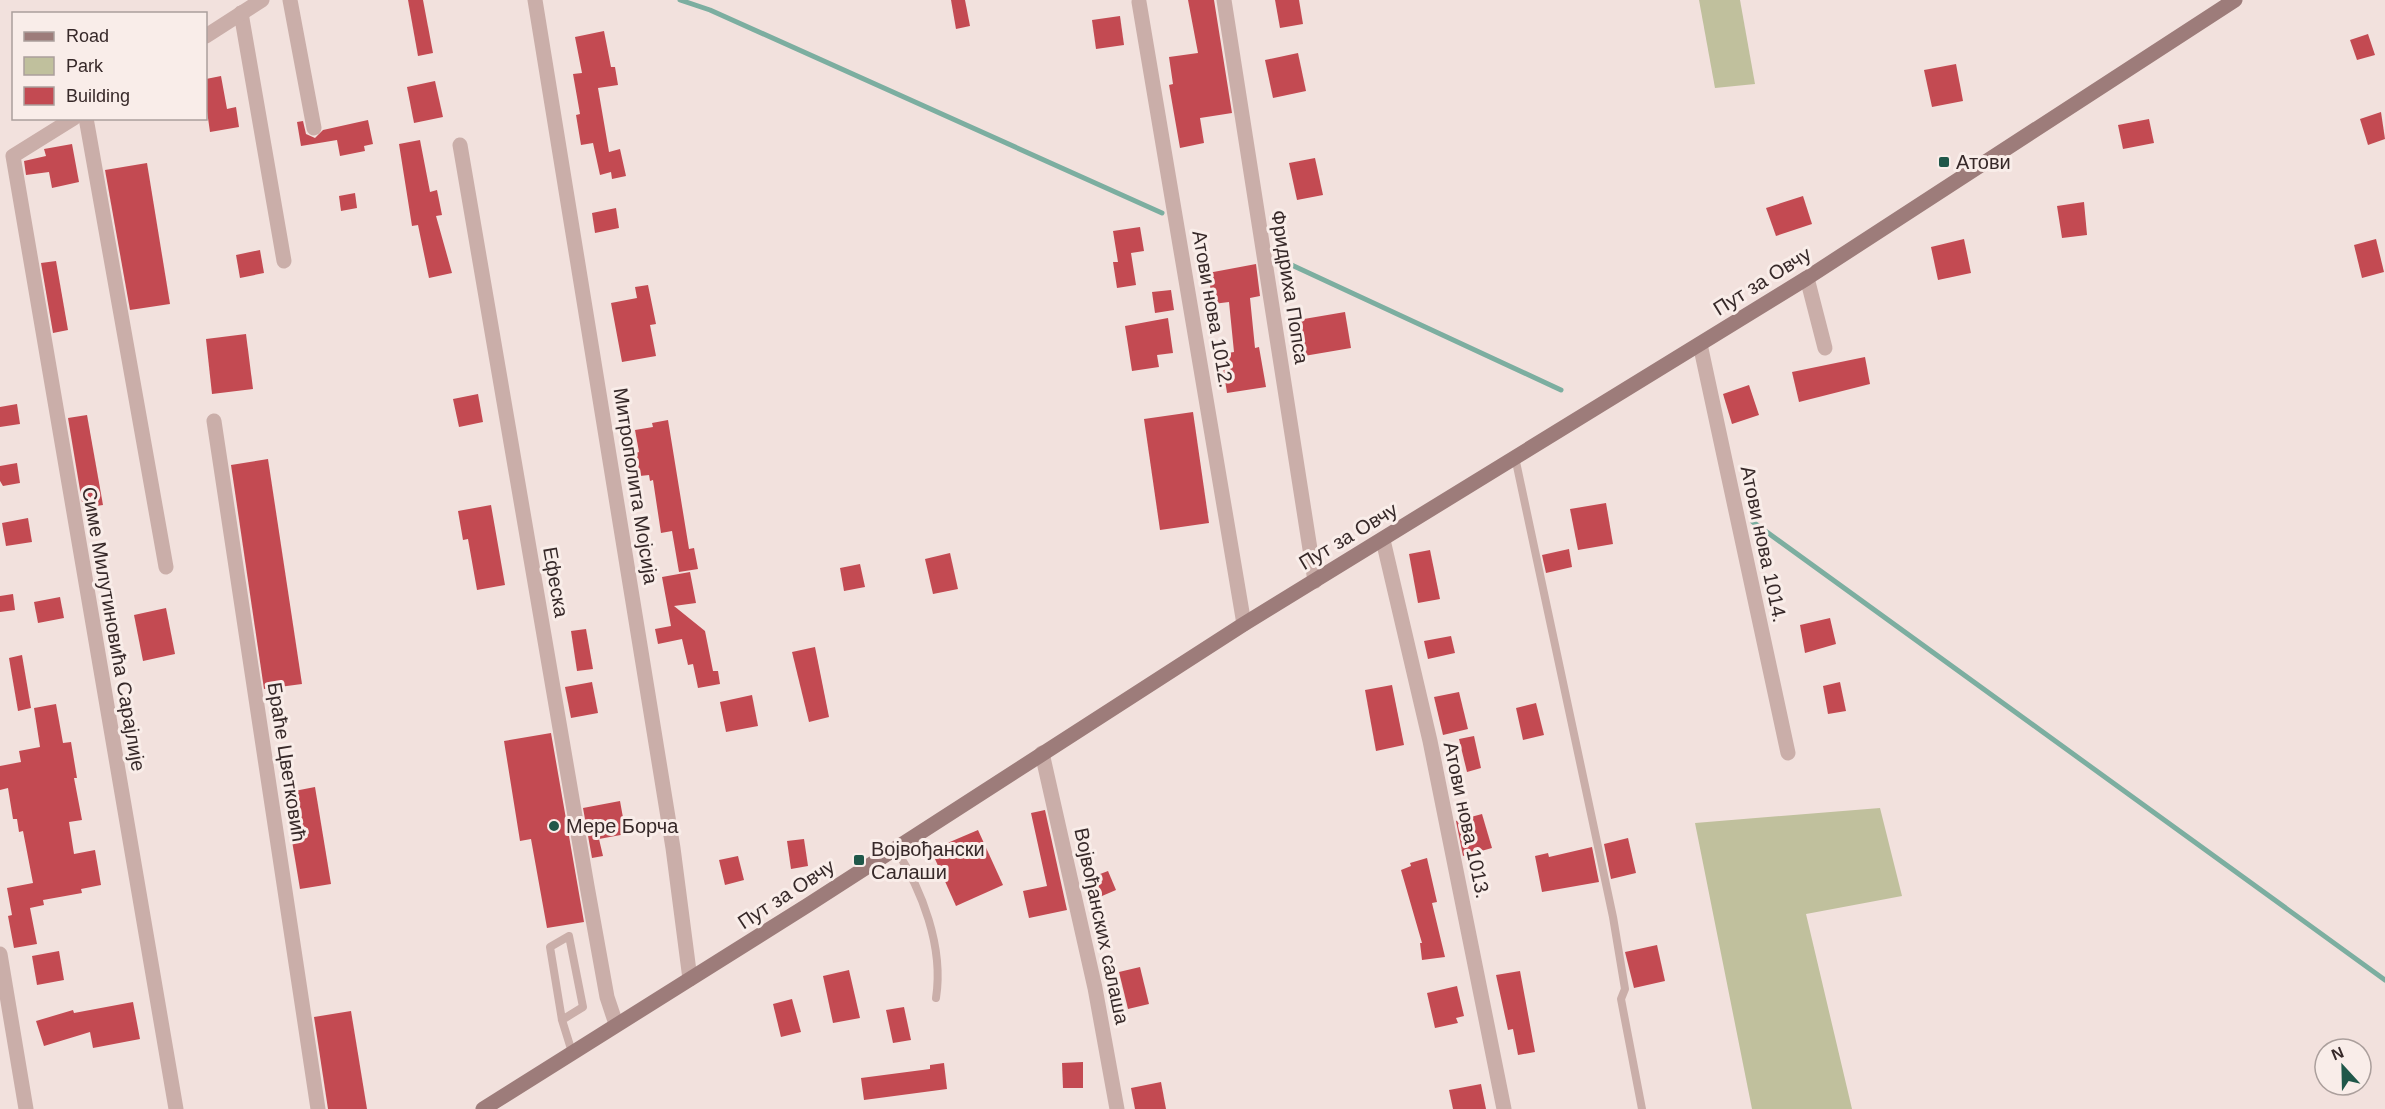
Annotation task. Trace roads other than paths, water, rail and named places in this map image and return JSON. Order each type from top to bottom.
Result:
[{"type":"street","points":[[207,35],[262,0]]},
{"type":"street","points":[[290,0],[314,128]]},
{"type":"street","name":"Митрополита Мојсија","points":[[535,0],[673,848],[690,979]]},
{"type":"street","name":"Фридриха Попса","points":[[1224,0],[1314,581]]},
{"type":"street","name":"Пут за Овчу","points":[[483,1109],[1244,624],[1807,278],[2235,0]]},
{"type":"street","name":"Атови нова 1012.","points":[[1139,2],[1244,624]]},
{"type":"street","points":[[241,13],[284,261]]},
{"type":"street","name":"Симе Милутиновића Сарајлије","points":[[71,120],[13,156],[176,1109]]},
{"type":"street","points":[[86,120],[166,567]]},
{"type":"street","name":"Ефеска","points":[[460,144],[587,886],[607,997],[616,1024]]},
{"type":"street","points":[[1807,278],[1824,348]]},
{"type":"street","name":"Атови нова 1014.","points":[[1700,344],[1788,753]]},
{"type":"street","name":"Браће Цветковић","points":[[214,421],[318,1109]]},
{"type":"street","name":"Атови нова 1013.","points":[[1383,540],[1430,741],[1504,1109]]},
{"type":"street","name":"Војвођанских салаша","points":[[1042,753],[1095,988],[1117,1109]]},
{"type":"street","points":[[0,954],[26,1109]]},
{"type":"lane","points":[[1515,458],[1614,917],[1625,989],[1621,999],[1642,1109]]},
{"type":"lane","points":[[894,848],[919,891],[927,917],[939,977],[936,998]]},
{"type":"lane","points":[[562,1020],[583,1007],[569,936],[550,948],[562,1020],[572,1052]]},
{"type":"waterway","points":[[680,0],[710,10],[1162,213]]},
{"type":"waterway","points":[[1283,261],[1561,390]]},
{"type":"waterway","points":[[1753,522],[2385,980]]},
{"type":"place","name":"Атови","points":[[1944,162]]},
{"type":"place","name":"Мере Борча","points":[[554,826]]},
{"type":"place","name":"Војвођански Салаши","points":[[859,860]]}]
